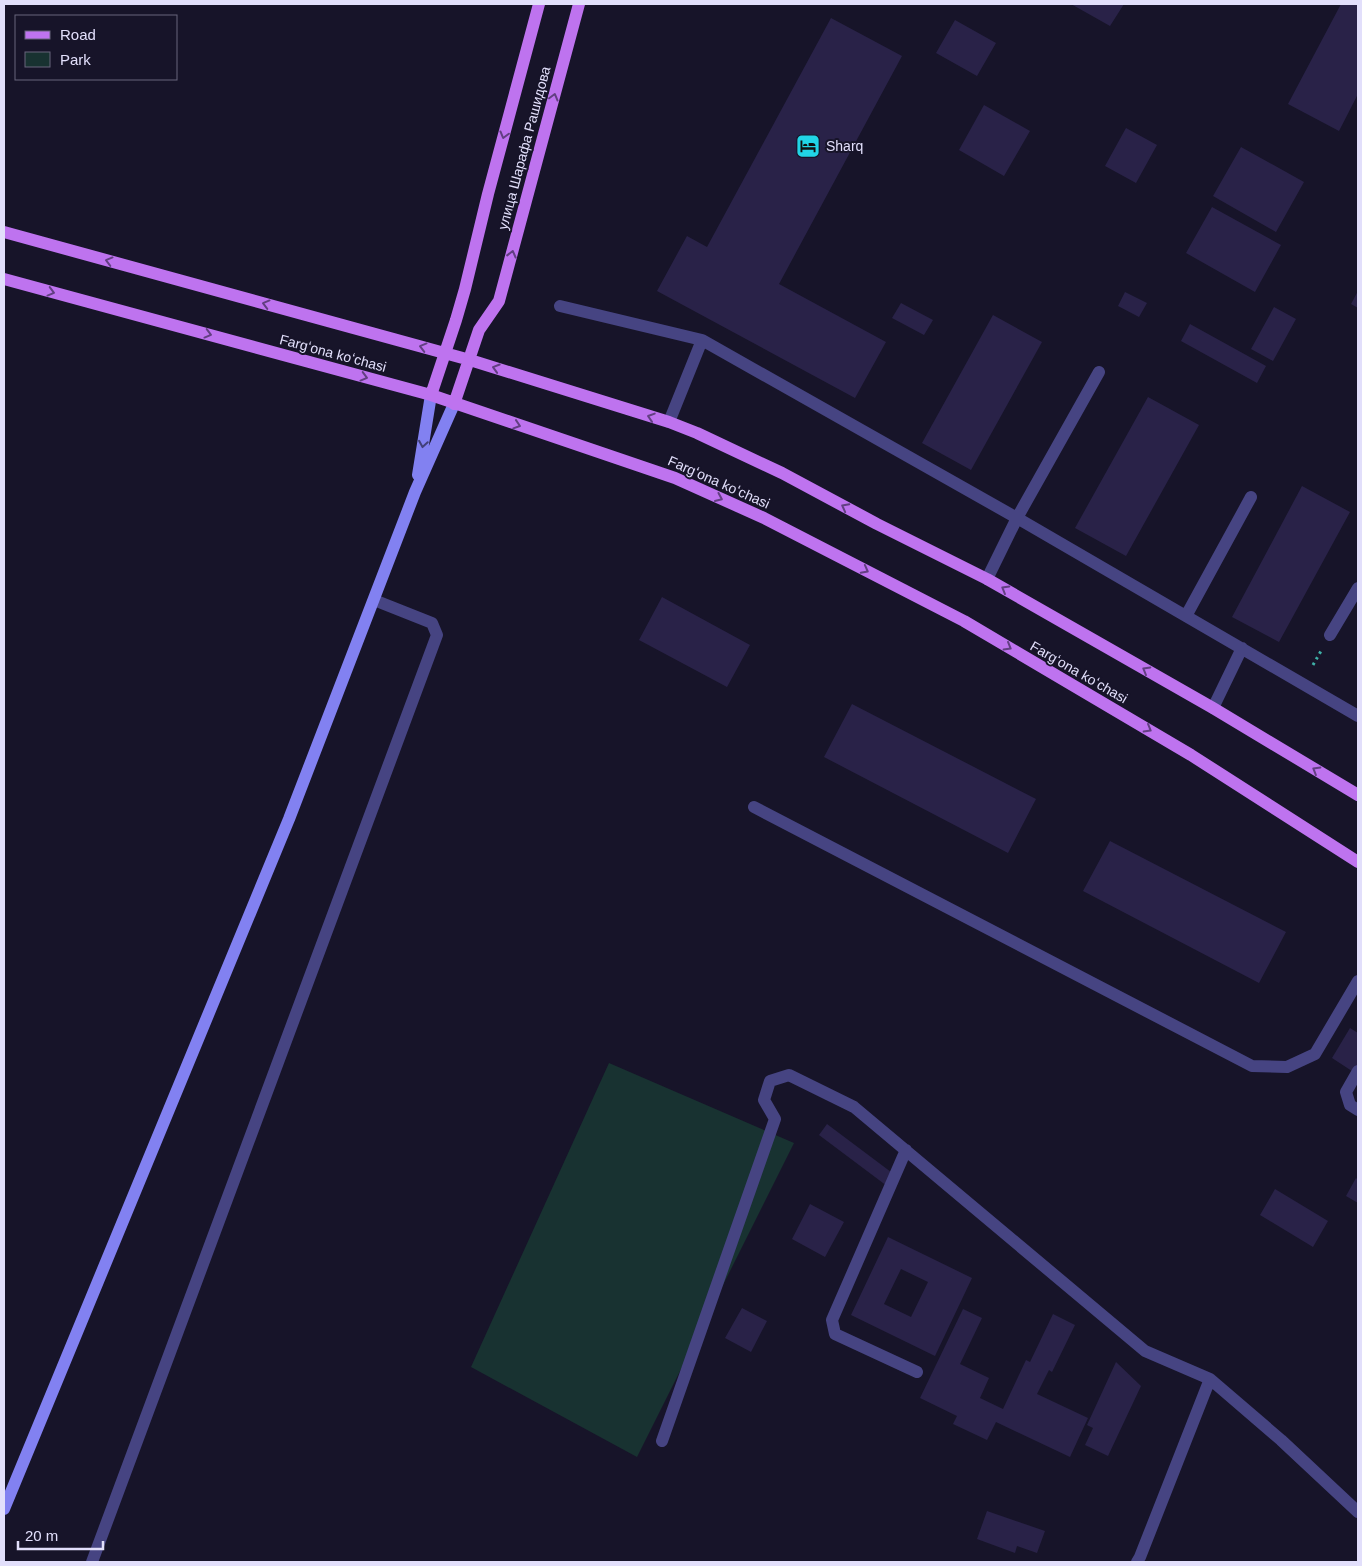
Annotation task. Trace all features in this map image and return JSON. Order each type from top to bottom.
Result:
[{"type":"main road","points":[[415,492],[431,395],[465,289],[488,194],[539,4]]},
{"type":"main road","name":"улица Шарафа Рашидова","points":[[470,360],[479,330],[500,301],[579,4]]},
{"type":"main road","points":[[4,232],[446,353],[669,422],[697,433],[782,473],[876,524],[988,579],[1213,708],[1358,794]]},
{"type":"main road","name":"Fargʻona koʻchasi","points":[[4,279],[431,395],[675,478],[764,518],[964,621],[1174,745],[1358,862]]},
{"type":"main road","points":[[4,1510],[289,819],[415,492],[454,404],[470,360]]},
{"type":"lane","points":[[560,306],[670,334],[702,340],[1017,518],[1358,716]]},
{"type":"lane","points":[[669,422],[702,340]]},
{"type":"lane","points":[[988,579],[1017,518],[1099,372]]},
{"type":"lane","points":[[1186,616],[1251,497]]},
{"type":"lane","points":[[1330,636],[1358,588]]},
{"type":"lane","points":[[92,1562],[437,636],[432,623],[374,600]]},
{"type":"lane","points":[[1213,708],[1242,648]]},
{"type":"lane","points":[[754,807],[1252,1066],[1286,1067],[1315,1054],[1358,981]]},
{"type":"lane","points":[[1358,1070],[1346,1092],[1350,1105],[1358,1110]]},
{"type":"lane","points":[[662,1441],[775,1119],[764,1100],[770,1081],[789,1075],[854,1107],[1145,1351],[1210,1379],[1358,1512]]},
{"type":"lane","points":[[906,1150],[832,1320],[835,1334],[917,1372]]},
{"type":"lane","points":[[1141,1560],[1210,1379]]},
{"type":"path","points":[[1302,683],[1330,636]]},
{"type":"green space","points":[[609,1063],[794,1143],[637,1457],[471,1367]]},
{"type":"building","points":[[1071,4],[1124,4],[1110,26]]},
{"type":"building","points":[[1341,4],[1358,4],[1358,94],[1339,131],[1288,104]]},
{"type":"building","name":"Sharq","points":[[831,18],[902,56],[779,284],[886,342],[855,398],[657,291],[687,236],[707,247]]},
{"type":"building","points":[[955,20],[996,43],[977,76],[936,53]]},
{"type":"building","points":[[984,105],[1030,131],[1004,176],[959,150]]},
{"type":"building","points":[[1126,128],[1157,145],[1136,183],[1105,166]]},
{"type":"building","points":[[1241,147],[1304,182],[1276,232],[1213,196]]},
{"type":"building","points":[[1212,207],[1281,245],[1255,292],[1186,253]]},
{"type":"building","points":[[1358,291],[1358,308],[1351,304]]},
{"type":"building","points":[[1125,292],[1147,303],[1139,317],[1118,306]]},
{"type":"building","points":[[901,303],[933,320],[924,335],[892,318]]},
{"type":"building","points":[[1274,307],[1296,319],[1273,361],[1251,349]]},
{"type":"building","points":[[993,315],[1042,342],[971,470],[922,443]]},
{"type":"building","points":[[1190,324],[1266,366],[1257,383],[1181,341]]},
{"type":"building","points":[[1148,397],[1199,425],[1126,556],[1075,528]]},
{"type":"building","points":[[1302,486],[1350,512],[1279,642],[1232,617]]},
{"type":"building","points":[[662,597],[750,645],[727,687],[639,640]]},
{"type":"building","points":[[852,704],[1036,799],[1008,853],[824,757]]},
{"type":"building","points":[[1110,841],[1286,932],[1259,983],[1083,891]]},
{"type":"building","points":[[1350,1028],[1358,1033],[1358,1075],[1332,1058]]},
{"type":"building","points":[[827,1124],[895,1175],[887,1186],[819,1135]]},
{"type":"building","points":[[1356,1178],[1358,1180],[1358,1203],[1346,1196]]},
{"type":"building","points":[[1275,1189],[1328,1221],[1313,1247],[1260,1215]]},
{"type":"building","points":[[810,1204],[844,1222],[825,1257],[792,1239]]},
{"type":"building","points":[[888,1237],[972,1278],[935,1356],[851,1315]],"holes":[[[901,1269],[928,1282],[911,1317],[884,1304]]]},
{"type":"building","points":[[742,1308],[767,1321],[751,1352],[725,1338]]},
{"type":"building","points":[[963,1309],[982,1318],[960,1364],[989,1378],[980,1398],[1003,1409],[1026,1360],[1030,1362],[1053,1314],[1075,1325],[1052,1372],[1049,1370],[1037,1394],[1088,1418],[1070,1457],[996,1422],[987,1440],[953,1424],[957,1416],[920,1398]]},
{"type":"building","points":[[1116,1362],[1141,1386],[1108,1456],[1085,1445],[1093,1428],[1087,1425]]},
{"type":"building","points":[[987,1511],[1045,1531],[1037,1553],[1017,1546],[1015,1553],[977,1539]]},
{"type":"place","name":"Sharq","points":[[808,146]]}]
